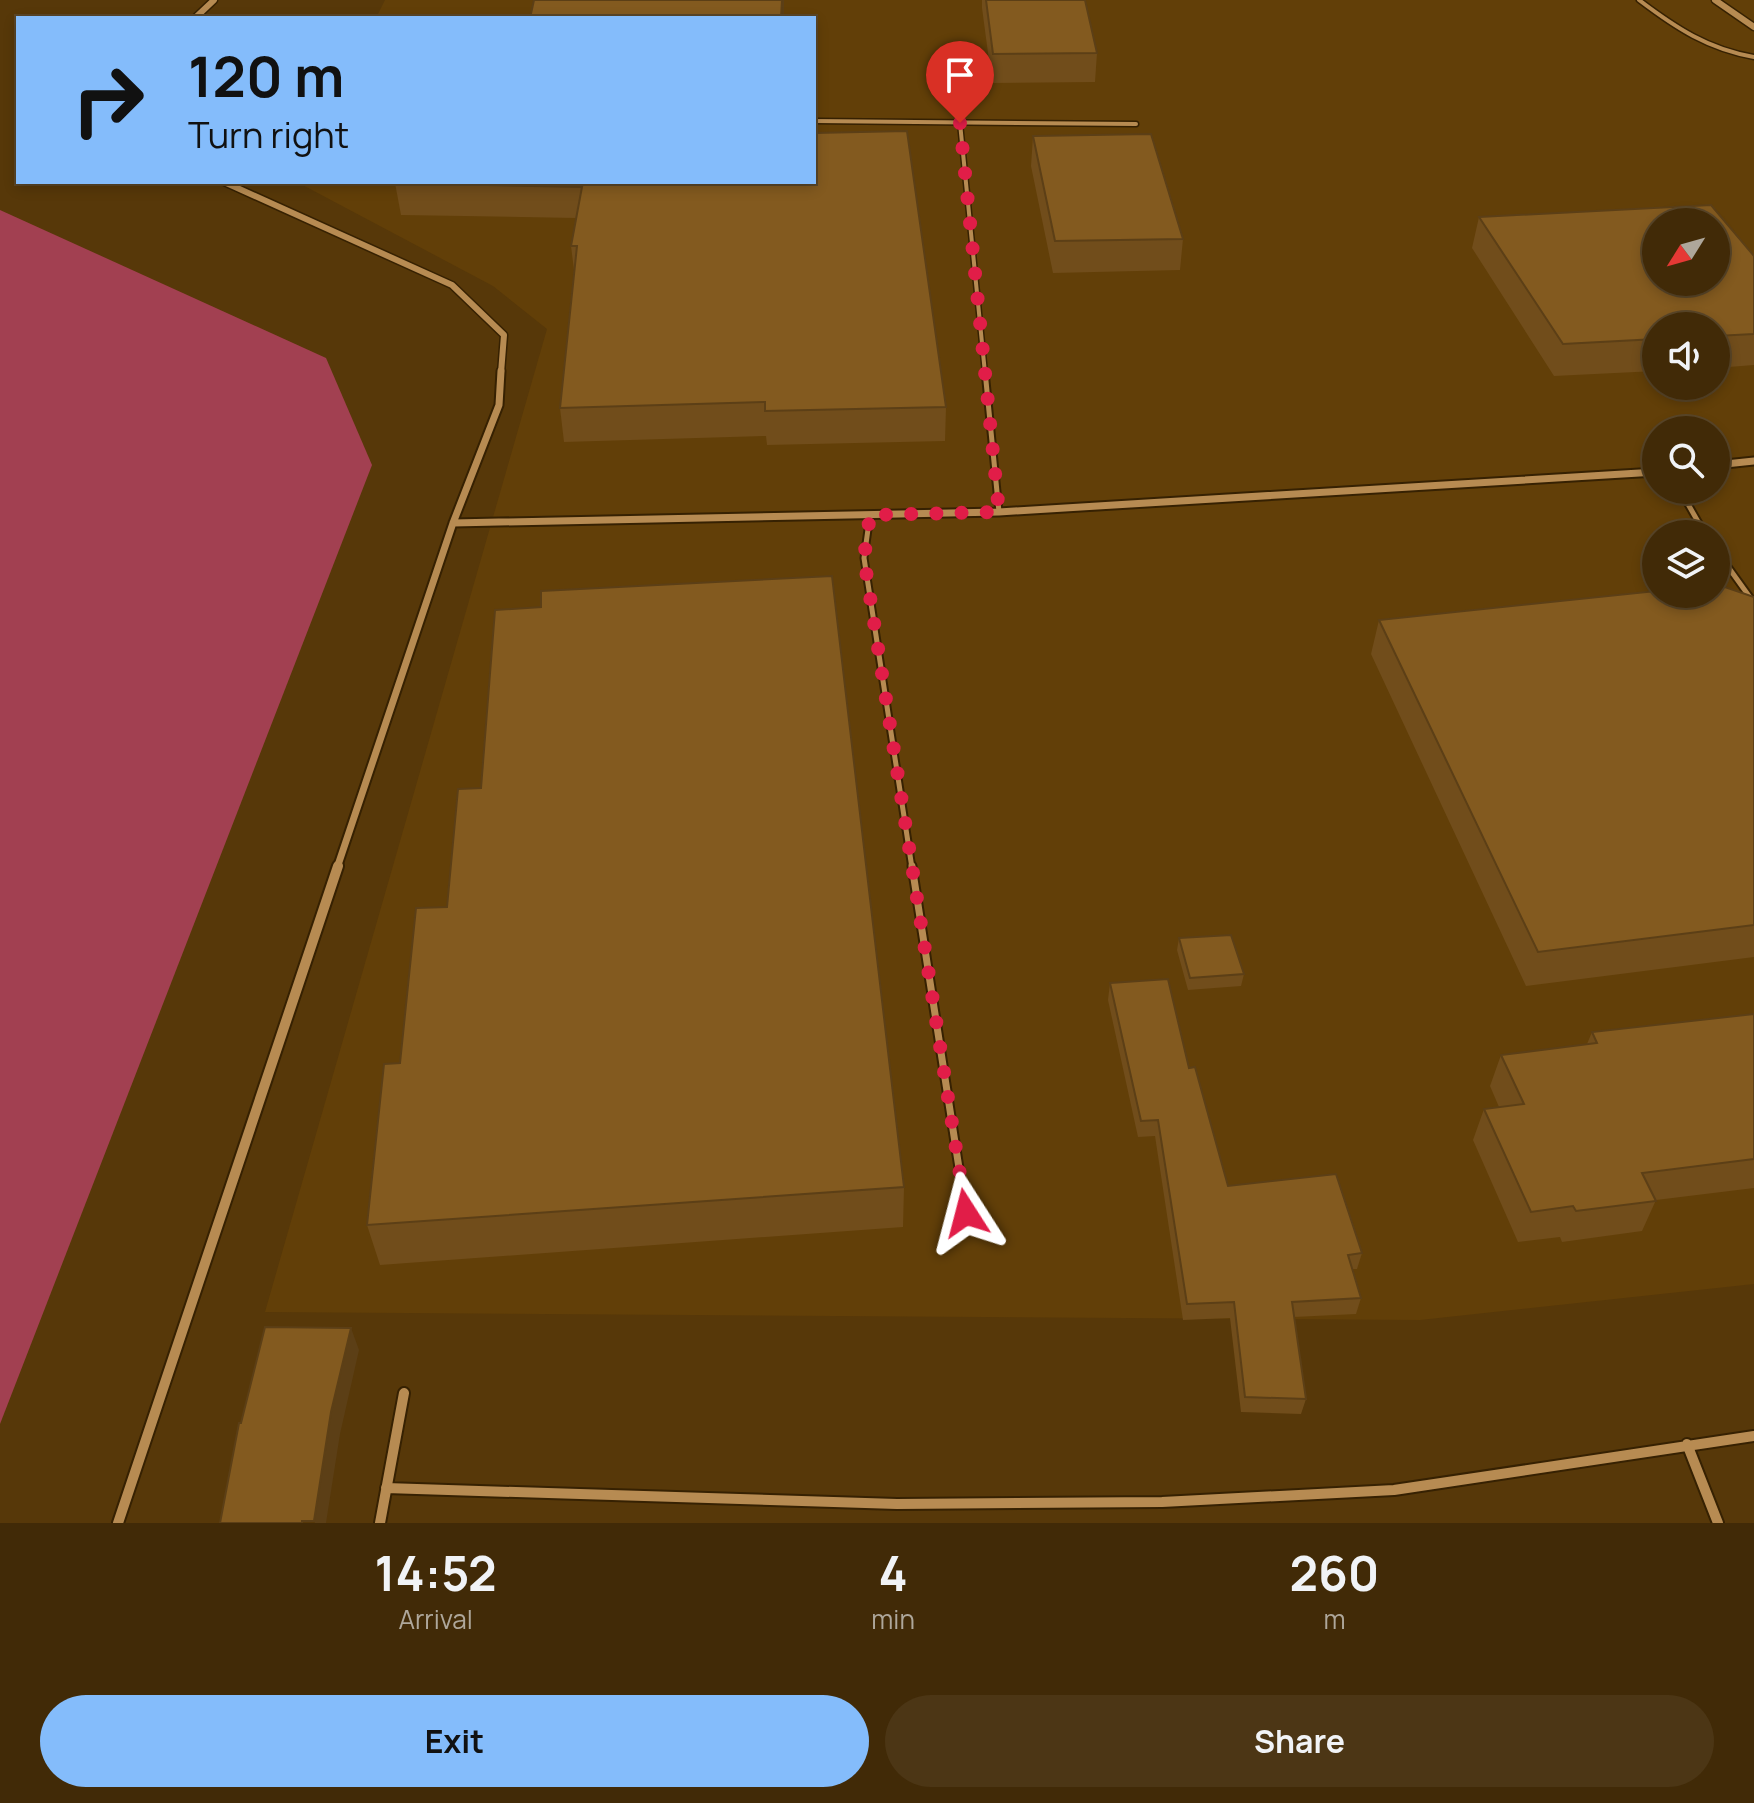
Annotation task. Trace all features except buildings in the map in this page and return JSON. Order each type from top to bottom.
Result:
[{"type":"street","points":[[197,16],[214,0]]},
{"type":"street","points":[[1715,0],[1754,27]]},
{"type":"street","points":[[118,1523],[453,523],[499,405],[504,335],[452,285],[228,184]]},
{"type":"street","points":[[1730,464],[1754,461]]},
{"type":"street","points":[[453,523],[999,512],[1642,473]]},
{"type":"street","points":[[380,1523],[404,1393]]},
{"type":"street","points":[[386,1488],[897,1504],[1162,1502],[1394,1490],[1754,1436]]},
{"type":"street","points":[[1687,1444],[1718,1523]]},
{"type":"lane","points":[[1639,0],[1692,40],[1725,53],[1754,57]]},
{"type":"lane","points":[[816,121],[1136,124]]},
{"type":"lane","points":[[960,123],[999,512]]},
{"type":"lane","points":[[870,515],[864,558],[966,1213]]},
{"type":"lane","points":[[1730,570],[1754,603]]},
{"type":"shaded area","points":[[385,0],[1754,0],[1754,1284],[1420,1320],[265,1312],[547,329],[493,286],[301,184],[816,184],[816,16],[377,16]]},
{"type":"shaded area","points":[[0,210],[326,358],[372,465],[0,1424]]},
{"type":"route","points":[[960,123],[999,512],[870,515],[864,558],[966,1213]]}]
